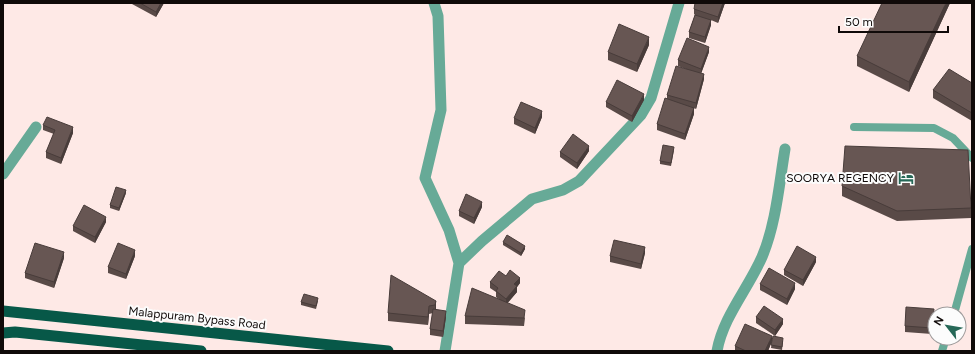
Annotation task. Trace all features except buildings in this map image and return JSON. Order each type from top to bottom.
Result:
[{"type":"highway","name":"Malappuram Bypass Road","points":[[3,311],[388,351]]},
{"type":"highway","points":[[3,333],[45,335],[201,351]]},
{"type":"street","points":[[434,3],[438,16],[440,110],[424,178],[449,230],[459,263],[445,351]]},
{"type":"street","points":[[459,263],[482,241],[532,199],[563,190],[579,181],[641,115],[651,98],[679,3]]},
{"type":"street","points":[[3,174],[36,127]]},
{"type":"street","points":[[717,351],[719,341],[735,307],[759,264],[770,234],[785,149]]},
{"type":"lane","points":[[854,127],[934,128],[954,138],[972,158]]},
{"type":"lane","points":[[956,306],[972,249]]},
{"type":"place","name":"SOORYA REGENCY","points":[[906,178]]}]
